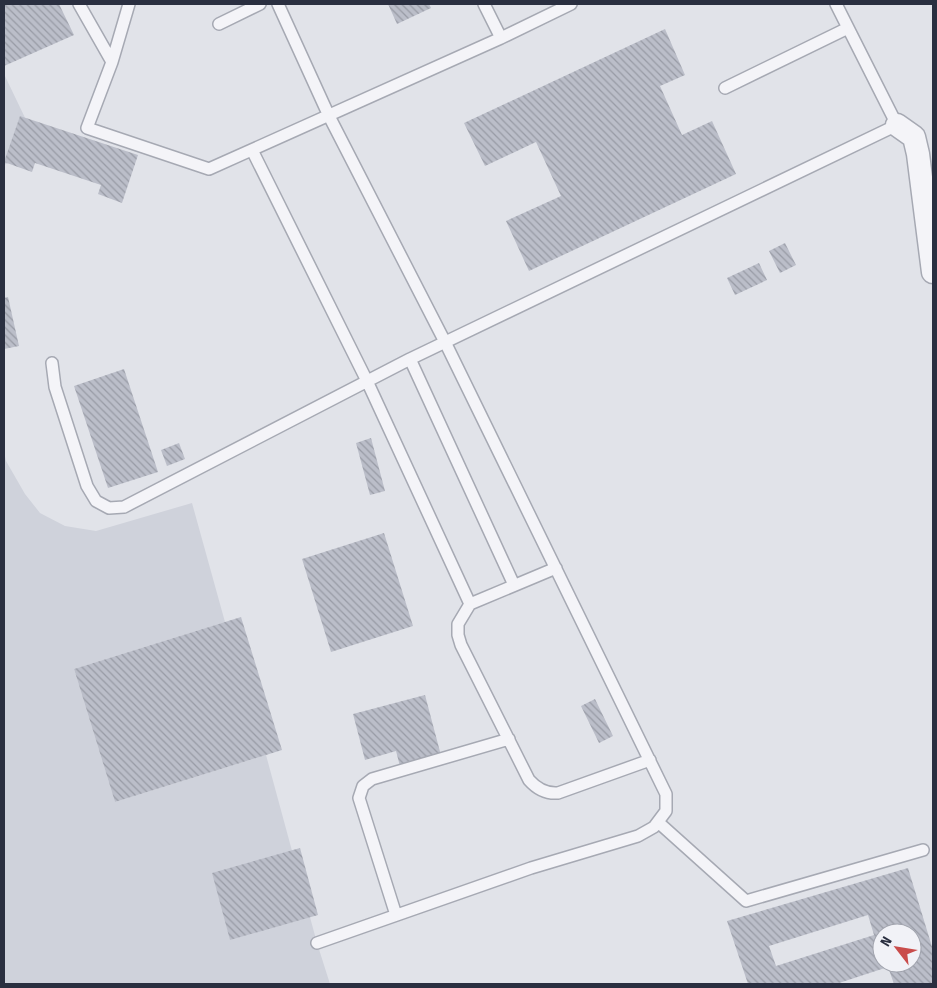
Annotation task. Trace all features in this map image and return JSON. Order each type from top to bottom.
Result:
[{"type":"street","points":[[897,125],[914,137],[918,154],[933,272]]},
{"type":"lane","points":[[79,4],[112,62]]},
{"type":"lane","points":[[129,4],[112,62],[87,128],[209,169],[501,38],[571,4]]},
{"type":"lane","points":[[219,24],[260,4]]},
{"type":"lane","points":[[278,4],[329,116],[445,342],[666,794],[666,811],[654,827],[638,836],[531,868],[317,943]]},
{"type":"lane","points":[[484,4],[501,38]]},
{"type":"lane","points":[[52,364],[55,387],[87,486],[96,501],[109,508],[124,507],[410,359],[897,125],[836,4]]},
{"type":"lane","points":[[725,88],[848,28]]},
{"type":"lane","points":[[252,150],[367,381],[470,604]]},
{"type":"lane","points":[[410,359],[514,585]]},
{"type":"lane","points":[[556,568],[470,604],[458,624],[458,635],[461,645],[535,787],[549,794],[558,793],[650,760]]},
{"type":"lane","points":[[396,916],[359,798],[363,786],[372,779],[509,739]]},
{"type":"lane","points":[[658,822],[746,901],[923,850]]},
{"type":"shaded area","points":[[4,74],[40,149],[4,165]]},
{"type":"shaded area","points":[[4,452],[6,461],[25,494],[40,513],[65,526],[96,531],[192,503],[225,622],[74,669],[115,802],[266,755],[330,984],[4,984]]},
{"type":"building","points":[[4,4],[59,4],[74,35],[4,66]]},
{"type":"building","points":[[388,4],[429,4],[431,8],[397,24]]},
{"type":"building","points":[[665,29],[685,75],[660,86],[682,135],[712,121],[736,174],[529,271],[506,221],[561,196],[536,142],[485,166],[464,123]]},
{"type":"building","points":[[20,116],[138,155],[122,203],[98,194],[101,185],[35,163],[32,172],[4,162]]},
{"type":"building","points":[[785,243],[796,265],[780,273],[769,251]]},
{"type":"building","points":[[759,263],[767,280],[735,295],[727,278]]},
{"type":"building","points":[[8,297],[19,346],[4,349],[4,298]]},
{"type":"building","points":[[124,369],[158,472],[108,488],[74,386]]},
{"type":"building","points":[[371,438],[385,491],[370,495],[356,443]]},
{"type":"building","points":[[179,443],[185,459],[167,466],[161,450]]},
{"type":"building","points":[[384,533],[413,626],[331,652],[302,559]]},
{"type":"building","points":[[241,617],[282,750],[115,802],[74,669]]},
{"type":"building","points":[[425,695],[443,763],[402,774],[396,751],[365,760],[353,714]]},
{"type":"building","points":[[595,699],[613,736],[599,743],[581,706]]},
{"type":"building","points":[[300,848],[318,915],[230,940],[212,873]]},
{"type":"building","points":[[908,868],[933,950],[933,984],[894,984],[890,973],[922,973],[922,923],[872,923],[872,928],[868,915],[769,946],[776,966],[872,936],[872,972],[836,984],[748,984],[727,921]]}]
